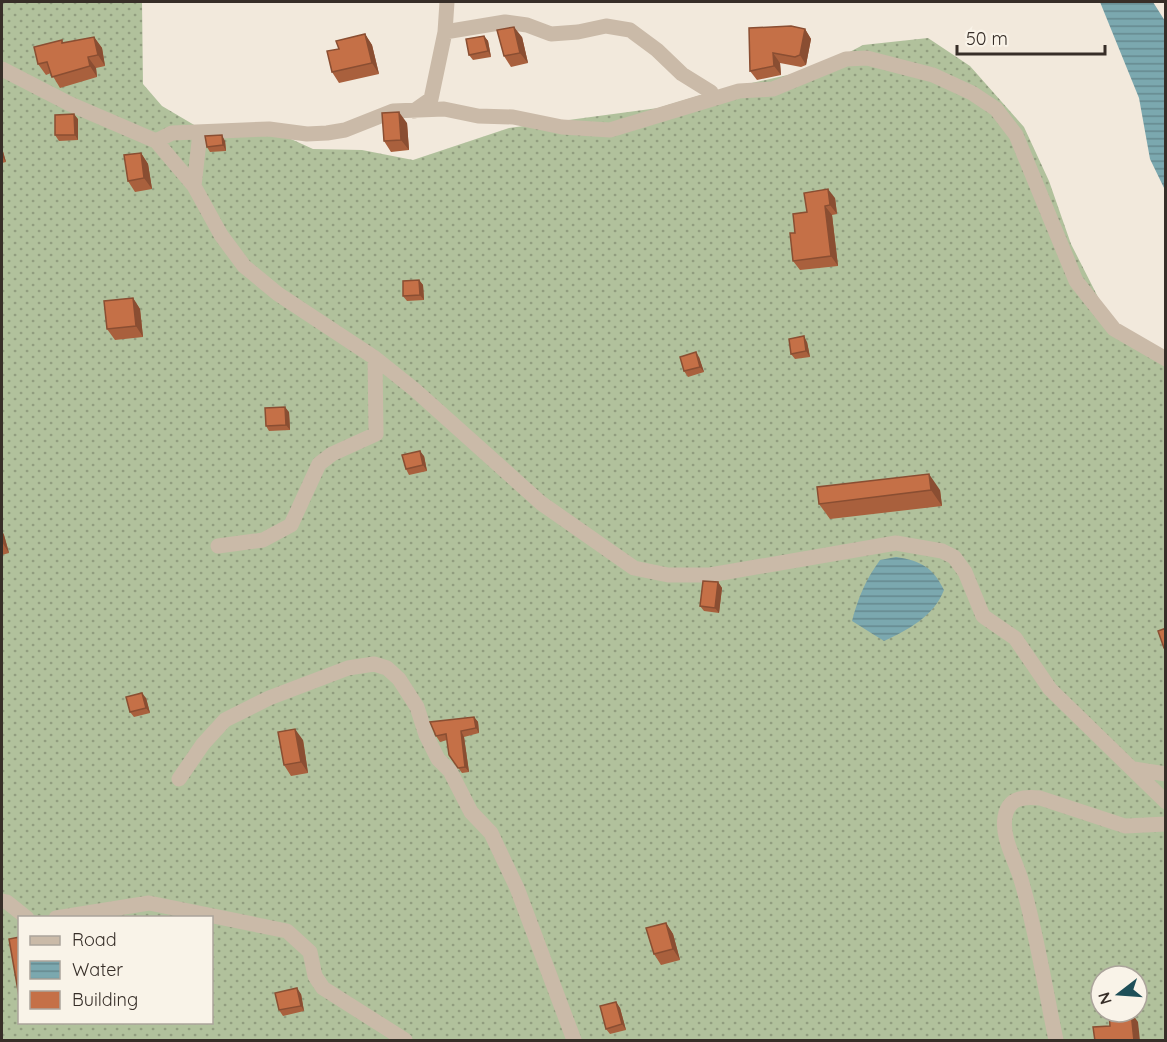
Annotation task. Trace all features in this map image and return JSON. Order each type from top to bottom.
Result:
[{"type":"street","points":[[414,111],[431,99],[446,32],[447,2]]},
{"type":"street","points":[[446,32],[505,22],[527,25],[551,34],[578,32],[606,26],[630,30],[657,50],[682,74],[711,92]]},
{"type":"street","points":[[156,141],[172,133],[269,129],[307,134],[327,133],[345,130],[393,111],[444,109],[478,116],[513,117],[562,127],[610,130],[739,91],[773,89],[846,59],[867,58],[933,75],[972,93],[996,109],[1016,135],[1076,281],[1114,329],[1166,359]]},
{"type":"street","points":[[2,69],[70,104],[156,141],[195,186],[221,235],[244,266],[278,294],[375,358],[415,390],[540,503],[634,568],[668,575],[710,575],[896,543],[942,551],[954,557],[966,572],[983,616],[1016,638],[1050,689],[1166,802]]},
{"type":"street","points":[[195,186],[200,133]]},
{"type":"street","points":[[218,546],[263,540],[291,525],[319,464],[332,454],[376,434],[375,358]]},
{"type":"street","points":[[179,779],[202,744],[225,720],[269,698],[348,668],[374,664],[387,668],[399,679],[417,707],[438,759],[450,771],[471,812],[491,833],[517,888],[574,1041]]},
{"type":"street","points":[[1134,769],[1166,774]]},
{"type":"street","points":[[1056,1041],[1023,884],[1005,832],[1007,809],[1014,800],[1027,796],[1040,798],[1125,826],[1166,824]]},
{"type":"street","points":[[2,901],[8,902],[25,916]]},
{"type":"street","points":[[68,916],[149,903],[287,931],[310,952],[315,976],[322,988],[405,1041]]},
{"type":"green space","points":[[2,2],[142,2],[143,84],[162,106],[201,129],[269,129],[313,149],[362,150],[413,160],[509,128],[658,108],[711,92],[819,68],[863,45],[928,38],[970,66],[1024,127],[1049,181],[1071,244],[1100,301],[1122,330],[1165,356],[1165,1040],[2,1040]]},
{"type":"water","points":[[1100,2],[1153,2],[1165,21],[1165,190],[1150,159],[1139,98]]},
{"type":"water","points":[[896,557],[925,566],[940,582],[944,590],[927,615],[911,627],[884,641],[852,621],[863,589],[875,567],[880,560]]},
{"type":"building","points":[[791,26],[805,29],[800,55],[795,57],[773,53],[774,66],[750,71],[749,28]]},
{"type":"building","points":[[514,27],[520,53],[504,56],[497,30]]},
{"type":"building","points":[[365,34],[372,63],[332,72],[327,51],[339,49],[336,41]]},
{"type":"building","points":[[484,36],[488,51],[469,55],[466,39]]},
{"type":"building","points":[[94,37],[98,55],[88,57],[90,66],[52,77],[47,62],[38,64],[34,47],[62,40],[62,43]]},
{"type":"building","points":[[399,112],[401,140],[384,141],[382,113]]},
{"type":"building","points":[[74,114],[75,135],[55,135],[55,115]]},
{"type":"building","points":[[222,135],[223,145],[207,147],[205,136]]},
{"type":"building","points":[[141,153],[144,178],[128,181],[124,155]]},
{"type":"building","points":[[828,189],[830,205],[825,206],[831,256],[793,261],[790,233],[795,233],[793,214],[807,212],[804,193]]},
{"type":"building","points":[[419,280],[420,295],[403,296],[403,281]]},
{"type":"building","points":[[133,298],[136,326],[107,329],[104,301]]},
{"type":"building","points":[[804,336],[806,351],[791,354],[789,339]]},
{"type":"building","points":[[696,352],[700,367],[684,371],[680,357]]},
{"type":"building","points":[[285,407],[286,425],[266,426],[265,408]]},
{"type":"building","points":[[420,451],[423,465],[406,469],[402,455]]},
{"type":"building","points":[[929,474],[931,490],[819,504],[817,487]]},
{"type":"building","points":[[703,581],[718,582],[715,608],[700,606]]},
{"type":"building","points":[[1166,628],[1166,648],[1164,648],[1158,631]]},
{"type":"building","points":[[142,693],[146,708],[130,712],[126,697]]},
{"type":"building","points":[[474,717],[476,728],[461,731],[465,767],[458,768],[449,755],[446,734],[436,736],[430,722]]},
{"type":"building","points":[[295,729],[301,762],[284,765],[278,732]]},
{"type":"building","points":[[666,923],[673,949],[654,954],[646,928]]},
{"type":"building","points":[[18,937],[18,991],[9,939]]},
{"type":"building","points":[[297,988],[301,1006],[279,1010],[275,993]]},
{"type":"building","points":[[616,1002],[622,1024],[606,1029],[600,1006]]},
{"type":"building","points":[[1110,1024],[1132,1024],[1134,1041],[1095,1041],[1093,1027],[1110,1026]]}]
